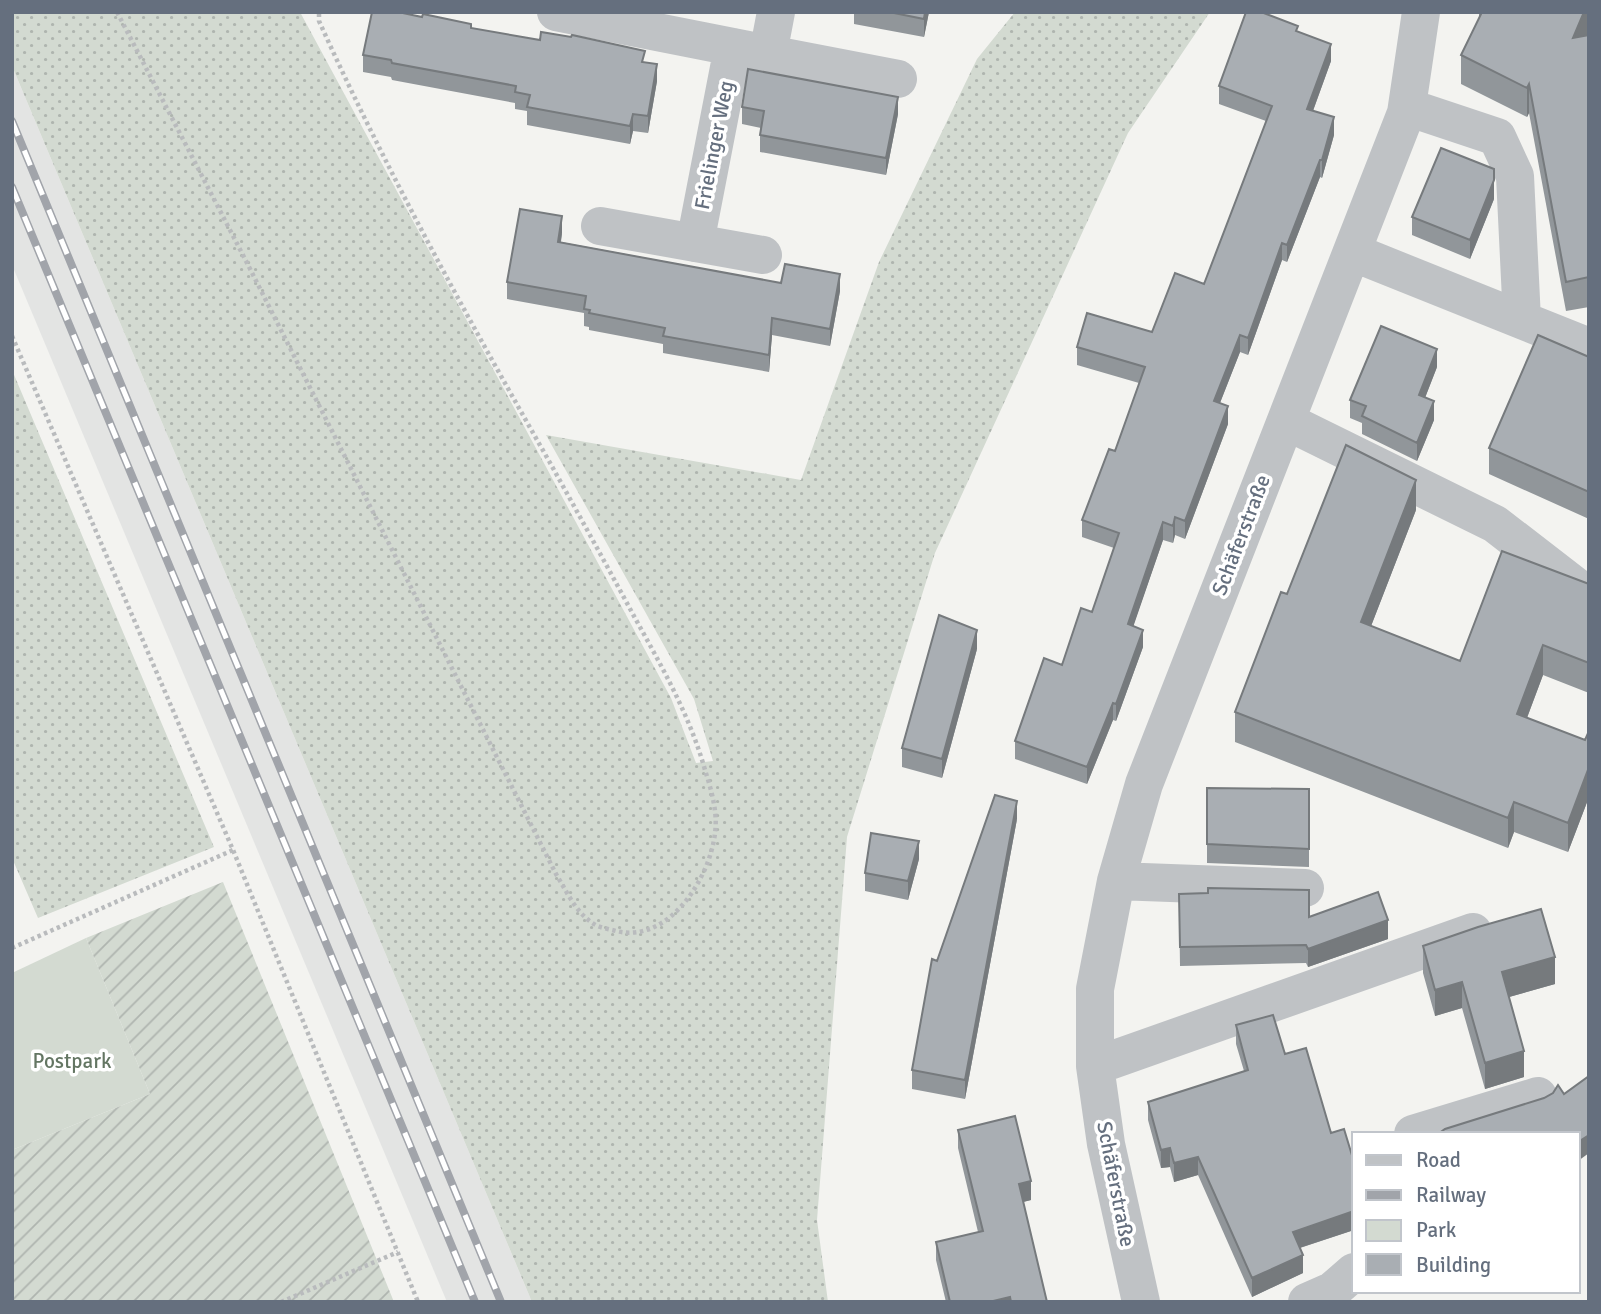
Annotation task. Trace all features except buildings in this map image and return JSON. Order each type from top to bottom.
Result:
[{"type":"street","points":[[556,12],[898,79]]},
{"type":"street","name":"Frielinger Weg","points":[[695,243],[751,50],[776,12]]},
{"type":"street","name":"Schäferstraße","points":[[1141,1302],[1106,1144],[1096,1066],[1095,989],[1116,881],[1144,784],[1407,107],[1421,12]]},
{"type":"street","points":[[1407,107],[1497,137],[1515,176],[1522,320]]},
{"type":"street","points":[[600,226],[762,255]]},
{"type":"street","points":[[1352,252],[1589,347]]},
{"type":"street","points":[[1286,421],[1494,524],[1578,588],[1589,592]]},
{"type":"street","points":[[1116,881],[1305,888]]},
{"type":"street","points":[[1096,1066],[1481,929]]},
{"type":"street","points":[[1420,1132],[1538,1096]]},
{"type":"street","points":[[1307,1302],[1332,1291],[1352,1274]]},
{"type":"path","points":[[117,12],[556,874],[579,911],[596,925],[625,933],[654,929],[679,910],[694,889],[710,855],[716,831],[705,768],[678,698],[466,314],[355,100],[319,21],[319,12]]},
{"type":"path","points":[[12,336],[233,850],[418,1302]]},
{"type":"path","points":[[12,948],[233,850]]},
{"type":"path","points":[[281,1302],[398,1252]]},
{"type":"shaded area","points":[[12,66],[532,1302],[447,1302],[12,265]]},
{"type":"green space","points":[[12,12],[300,12],[671,698],[696,763],[713,761],[694,699],[546,435],[801,480],[879,262],[977,59],[1015,12],[1210,12],[1128,133],[935,553],[847,837],[817,1220],[828,1302],[532,1302],[12,66]]},
{"type":"green space","points":[[12,370],[214,847],[38,918],[12,858]]},
{"type":"green space","points":[[223,882],[394,1302],[12,1302],[12,1150],[150,1094],[86,938]]},
{"type":"green space","name":"Postpark","points":[[86,938],[150,1094],[12,1150],[12,973]]},
{"type":"railway","points":[[12,121],[501,1302]]},
{"type":"railway","points":[[12,187],[475,1302]]}]
